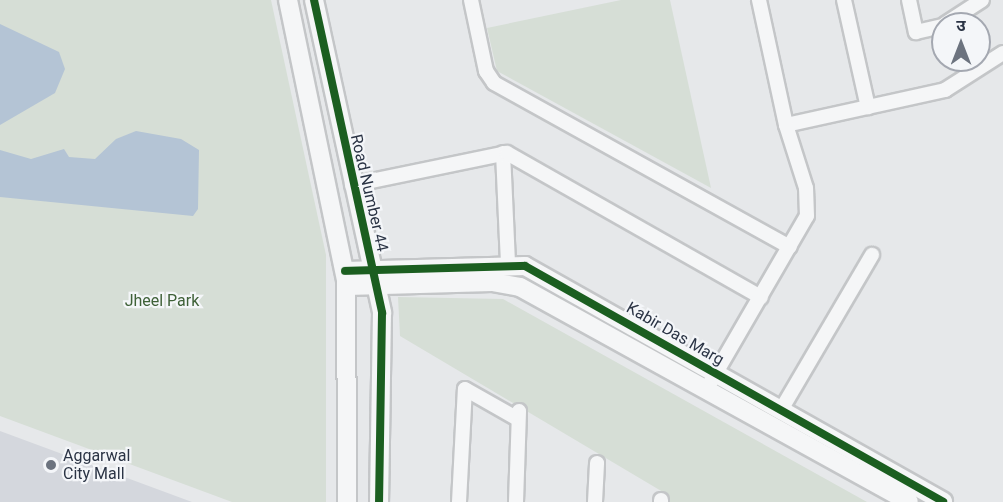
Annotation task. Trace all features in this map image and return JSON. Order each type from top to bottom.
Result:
[{"type":"street","points":[[288,0],[346,278],[347,502]]},
{"type":"street","name":"Road Number 44","points":[[314,0],[352,185],[374,276],[384,371],[379,502]]},
{"type":"street","points":[[471,0],[486,71],[494,83],[790,247]]},
{"type":"street","points":[[706,390],[790,247],[808,202],[786,126],[759,0]]},
{"type":"street","points":[[844,0],[868,107]]},
{"type":"street","points":[[909,0],[916,32],[931,28]]},
{"type":"street","points":[[961,12],[974,2]]},
{"type":"street","points":[[786,126],[945,90],[1003,53]]},
{"type":"street","points":[[503,153],[508,264]]},
{"type":"street","points":[[352,185],[503,153],[761,297]]},
{"type":"street","points":[[781,410],[872,255]]},
{"type":"street","name":"Kabir Das Marg","points":[[374,276],[508,264],[525,266],[943,502]]},
{"type":"street","points":[[346,278],[374,276]]},
{"type":"street","name":"Kabir Das Marg","points":[[374,276],[520,287],[909,502]]},
{"type":"street","points":[[459,502],[465,388],[518,415],[516,502]]},
{"type":"street","points":[[595,502],[597,463]]},
{"type":"shaded area","name":"Aggarwal City Mall","points":[[0,431],[192,502],[0,502]]},
{"type":"green space","name":"Jheel Park","points":[[0,0],[271,0],[326,255],[326,502],[232,502],[0,416]]},
{"type":"green space","points":[[621,0],[670,0],[711,188],[497,71],[487,28]]},
{"type":"green space","points":[[398,297],[503,299],[867,502],[668,502],[668,495],[400,336]]},
{"type":"water","points":[[0,24],[59,52],[65,69],[55,93],[0,125]]},
{"type":"water","points":[[136,131],[181,139],[199,150],[198,209],[193,216],[0,197],[0,150],[31,159],[64,149],[69,157],[95,159],[116,139]]},
{"type":"cycle path","points":[[314,0],[382,313],[379,502]]},
{"type":"cycle path","points":[[345,271],[525,266],[943,502]]},
{"type":"place","name":"Aggarwal City Mall","points":[[51,465]]}]
